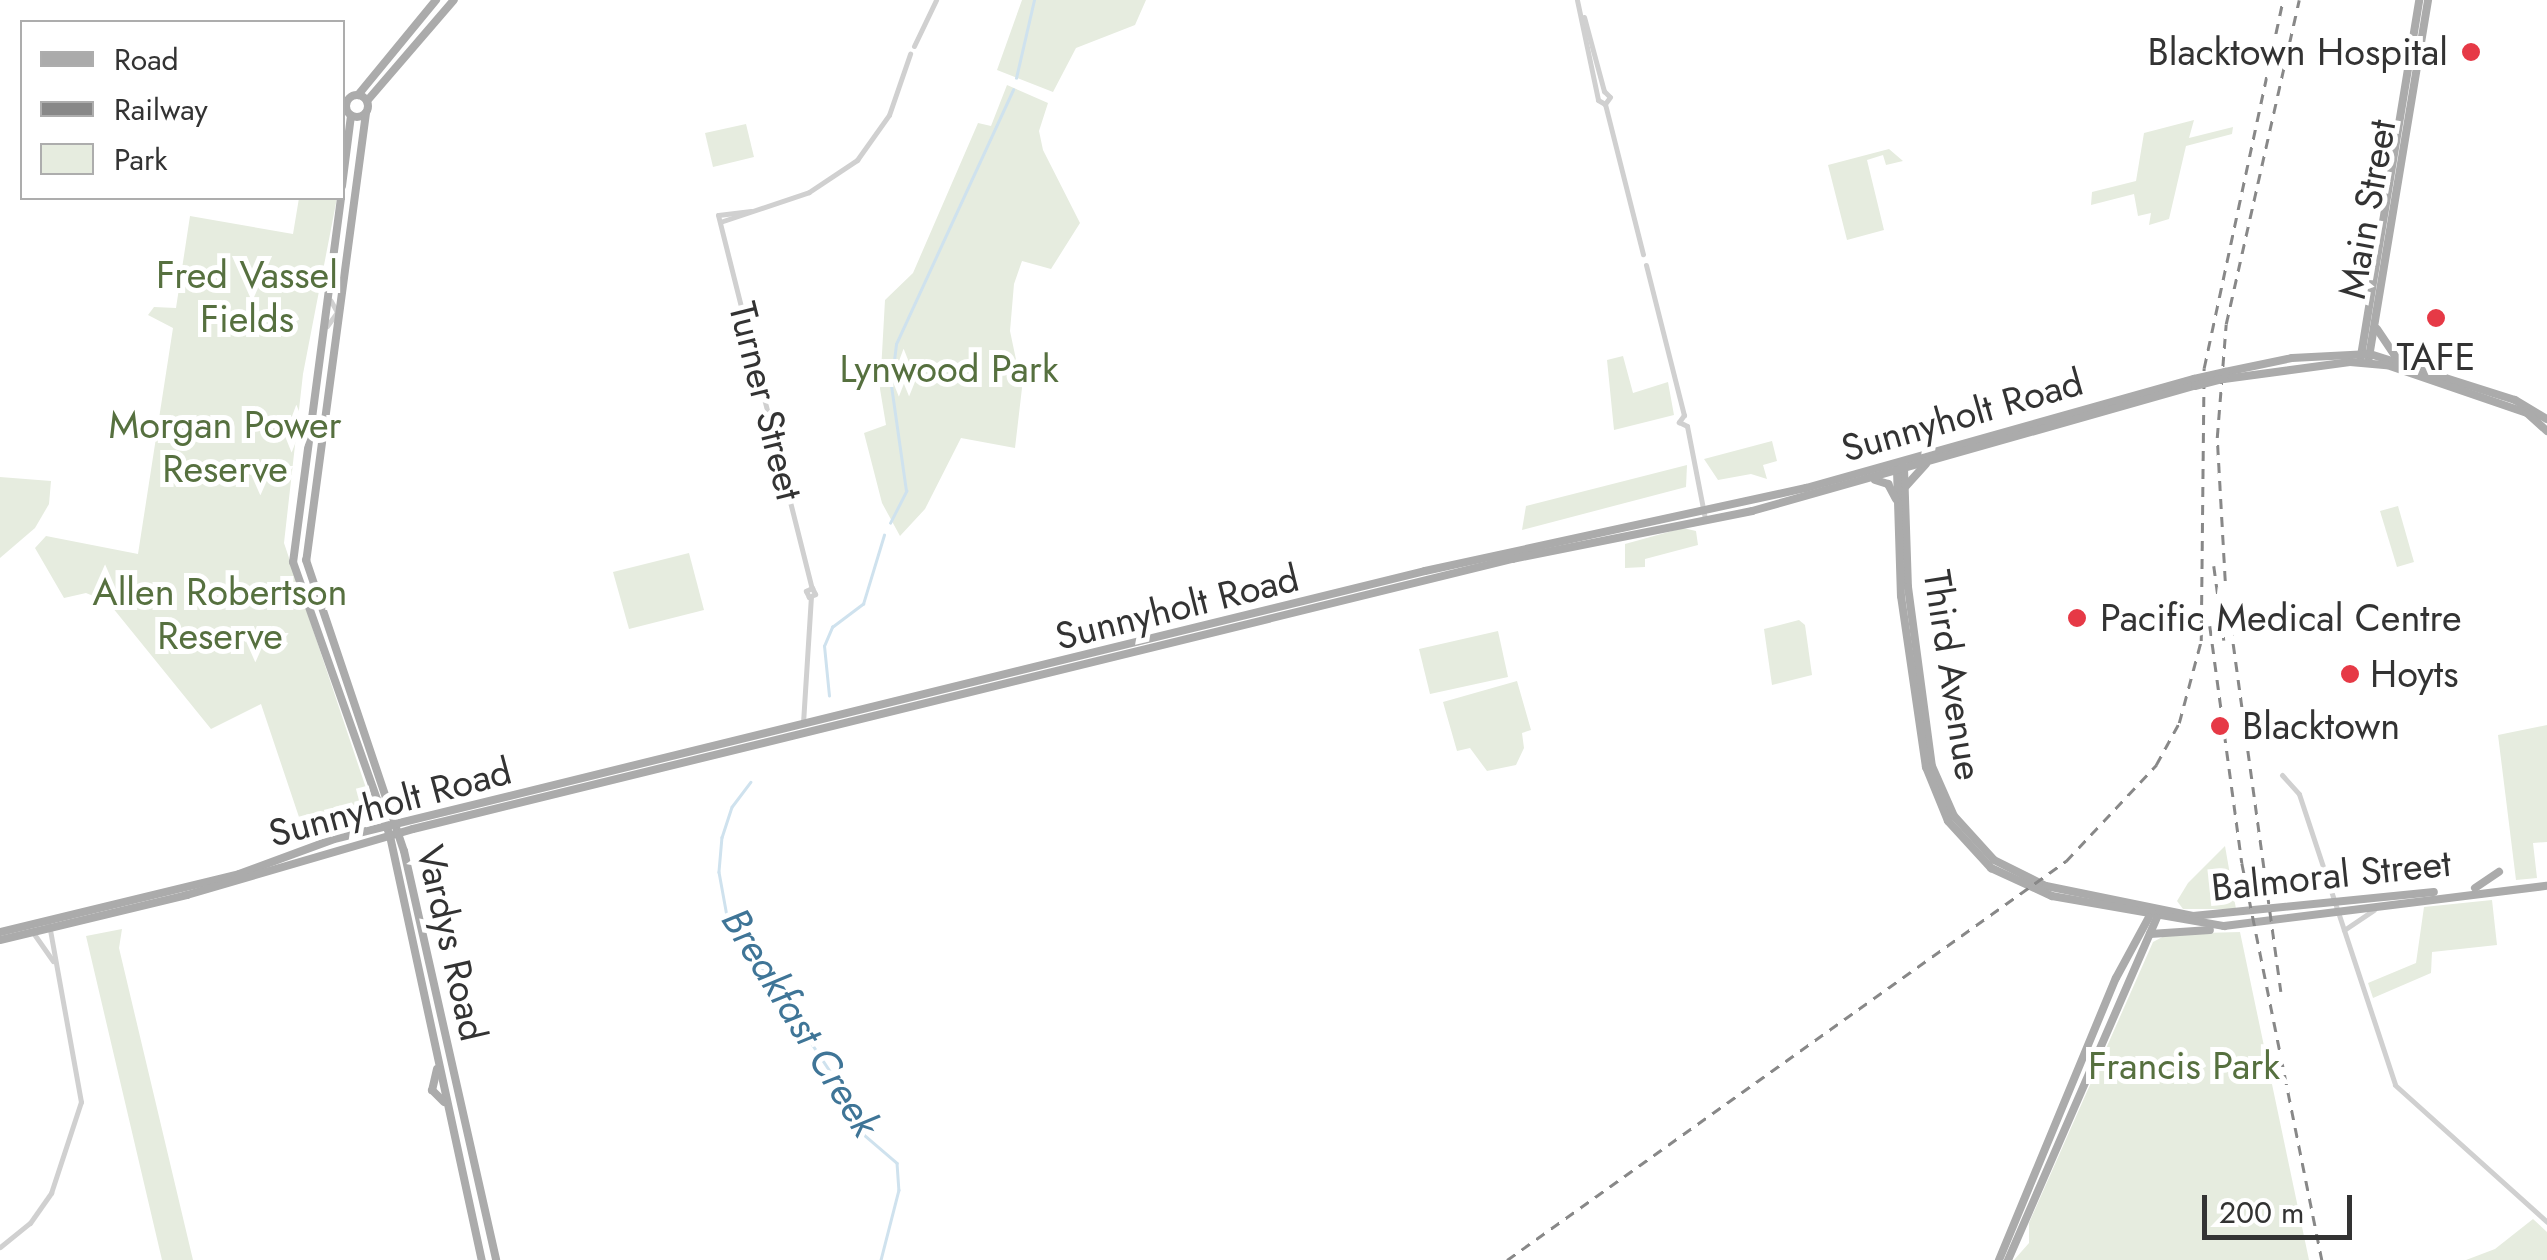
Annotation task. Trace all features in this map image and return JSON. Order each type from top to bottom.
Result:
[{"type":"main road","points":[[345,160],[350,116],[346,104],[358,95],[436,0]]},
{"type":"main road","points":[[358,95],[367,101],[454,0]]},
{"type":"main road","points":[[2415,64],[2419,0]]},
{"type":"main road","points":[[2415,64],[2428,0]]},
{"type":"main road","name":"Main Street","points":[[2364,358],[2376,319],[2415,64]]},
{"type":"main road","name":"Main Street","points":[[2364,358],[2415,64]]},
{"type":"main road","name":"Vardys Road","points":[[367,101],[306,560],[393,830],[496,1260]]},
{"type":"main road","points":[[350,116],[366,113]]},
{"type":"main road","name":"Vardys Road","points":[[341,200],[293,562],[393,830],[482,1260]]},
{"type":"main road","points":[[2376,319],[2380,341],[2400,360]]},
{"type":"main road","points":[[2364,358],[2400,360],[2526,413],[2547,432]]},
{"type":"main road","points":[[2364,358],[2452,382],[2547,419]]},
{"type":"main road","name":"Sunnyholt Road","points":[[0,940],[393,830],[1574,544],[1705,519],[1871,479],[1900,464],[2194,382],[2364,358]]},
{"type":"main road","name":"Sunnyholt Road","points":[[803,730],[1704,507],[1806,488],[2194,382]]},
{"type":"main road","points":[[1904,491],[1914,472],[1948,452]]},
{"type":"main road","name":"Third Avenue","points":[[1900,464],[1908,587],[1928,745],[1954,816],[1984,852],[2024,878],[2156,914]]},
{"type":"main road","name":"Third Avenue","points":[[1900,464],[1899,508],[1911,678],[1926,767],[1943,814],[1969,849],[2006,877],[2052,896],[2132,914],[2156,914]]},
{"type":"main road","points":[[1871,479],[1890,485],[1899,508]]},
{"type":"main road","points":[[2475,888],[2499,872]]},
{"type":"main road","name":"Balmoral Street","points":[[2156,914],[2374,910],[2547,886]]},
{"type":"main road","name":"Balmoral Street","points":[[2156,914],[2224,926],[2475,888],[2505,889]]},
{"type":"main road","points":[[1998,1260],[2130,953],[2138,925],[2132,914]]},
{"type":"main road","points":[[2008,1260],[2156,914]]},
{"type":"main road","points":[[2130,953],[2156,914]]},
{"type":"main road","points":[[2150,934],[2224,926]]},
{"type":"main road","name":"Sunnyholt Road","points":[[0,932],[50,927]]},
{"type":"street","name":"Turner Street","points":[[803,730],[811,597],[806,591],[812,588],[719,218],[817,189],[857,160],[889,115],[910,54],[936,0]]},
{"type":"street","points":[[1578,0],[1602,92],[1610,97],[1605,104],[1643,254],[1639,262],[1646,265],[1684,415],[1680,424],[1687,426],[1705,519]]},
{"type":"street","points":[[316,367],[337,312],[330,270]]},
{"type":"street","points":[[2282,775],[2300,794],[2395,1085],[2547,1222]]},
{"type":"street","points":[[2305,909],[2323,900],[2329,885]]},
{"type":"street","points":[[2344,930],[2374,910]]},
{"type":"street","points":[[0,1247],[30,1223],[51,1193],[81,1107],[50,927]]},
{"type":"street","points":[[32,934],[57,968]]},
{"type":"green space","points":[[1022,0],[1146,0],[1135,25],[1076,48],[1053,92],[997,70]]},
{"type":"green space","name":"Lynwood Park","points":[[1007,85],[1048,103],[1039,131],[1043,150],[1080,223],[1051,269],[1022,261],[1014,284],[1010,331],[1022,388],[1015,448],[961,438],[925,509],[900,536],[882,503],[864,433],[886,425],[880,389],[885,300],[913,273],[978,123],[991,126]]},
{"type":"green space","points":[[2194,120],[2189,138],[2233,127],[2232,134],[2186,146],[2169,219],[2149,225],[2151,213],[2138,216],[2134,194],[2091,205],[2092,192],[2136,181],[2144,133]]},
{"type":"green space","points":[[746,124],[754,157],[713,167],[705,133]]},
{"type":"green space","points":[[1889,149],[1903,161],[1886,165],[1883,155],[1867,160],[1884,230],[1847,240],[1828,165]]},
{"type":"green space","points":[[299,200],[337,200],[303,374],[284,543],[372,806],[311,830],[303,829],[261,704],[211,729],[108,602],[86,593],[64,598],[35,548],[46,536],[138,554],[173,328],[148,315],[154,307],[176,308],[190,216],[293,234]]},
{"type":"green space","points":[[1623,356],[1633,393],[1668,382],[1674,415],[1614,430],[1607,360]]},
{"type":"green space","points":[[1772,441],[1777,461],[1763,465],[1767,479],[1751,474],[1718,480],[1704,459]]},
{"type":"green space","points":[[1687,465],[1686,487],[1522,530],[1526,506]]},
{"type":"green space","points":[[0,477],[51,481],[49,504],[35,528],[0,558]]},
{"type":"green space","points":[[2398,506],[2414,562],[2397,567],[2380,511]]},
{"type":"green space","points":[[1683,528],[1696,531],[1698,545],[1645,559],[1645,567],[1625,568],[1625,544]]},
{"type":"green space","points":[[689,553],[704,610],[629,629],[613,572]]},
{"type":"green space","points":[[1799,620],[1805,625],[1812,675],[1772,685],[1764,629]]},
{"type":"green space","points":[[1498,631],[1508,677],[1430,694],[1419,649]]},
{"type":"green space","points":[[1517,681],[1531,730],[1522,733],[1524,748],[1516,765],[1487,771],[1470,748],[1457,751],[1443,702]]},
{"type":"green space","points":[[2547,725],[2547,842],[2533,843],[2537,878],[2516,880],[2498,735]]},
{"type":"green space","points":[[2225,846],[2236,909],[2183,909],[2177,901],[2188,883]]},
{"type":"green space","points":[[2492,900],[2497,945],[2432,952],[2431,973],[2373,998],[2368,983],[2416,963],[2424,907]]},
{"type":"green space","points":[[122,929],[119,948],[193,1260],[162,1260],[86,936]]},
{"type":"green space","name":"Francis Park","points":[[2240,932],[2309,1260],[2014,1260],[2029,1243],[2029,1223],[2153,942],[2168,934]]},
{"type":"green space","points":[[2533,1219],[2547,1232],[2547,1260],[2466,1260],[2495,1249]]},
{"type":"waterway","name":"Breakfast Creek","points":[[1016,78],[1034,0]]},
{"type":"waterway","name":"Breakfast Creek","points":[[890,523],[906,491],[891,385],[896,344],[1013,90]]},
{"type":"waterway","name":"Breakfast Creek","points":[[829,696],[824,646],[832,627],[863,604],[884,535]]},
{"type":"waterway","name":"Breakfast Creek","points":[[751,782],[732,807],[722,837],[719,872],[727,916],[853,1106],[862,1133],[897,1163],[899,1190],[881,1260]]},
{"type":"railway","points":[[1507,1260],[2066,861],[2156,765],[2179,723],[2201,641],[2204,368],[2283,0]]},
{"type":"railway","points":[[2225,581],[2217,438],[2226,324],[2299,0]]},
{"type":"railway","points":[[2214,566],[2224,640]]},
{"type":"railway","points":[[2210,626],[2242,863],[2322,1260]]},
{"type":"railway","points":[[2231,626],[2281,992]]},
{"type":"place","name":"Blacktown Hospital","points":[[2471,52]]},
{"type":"place","name":"TAFE","points":[[2436,318]]},
{"type":"place","name":"Pacific Medical Centre","points":[[2077,618]]},
{"type":"place","name":"Hoyts","points":[[2350,674]]},
{"type":"place","name":"Blacktown","points":[[2220,726]]},
{"type":"park label","name":"Fred Vassel Fields","points":[[247,297]]},
{"type":"park label","name":"Morgan Power Reserve","points":[[225,447]]},
{"type":"park label","name":"Allen Robertson Reserve","points":[[220,614]]}]
